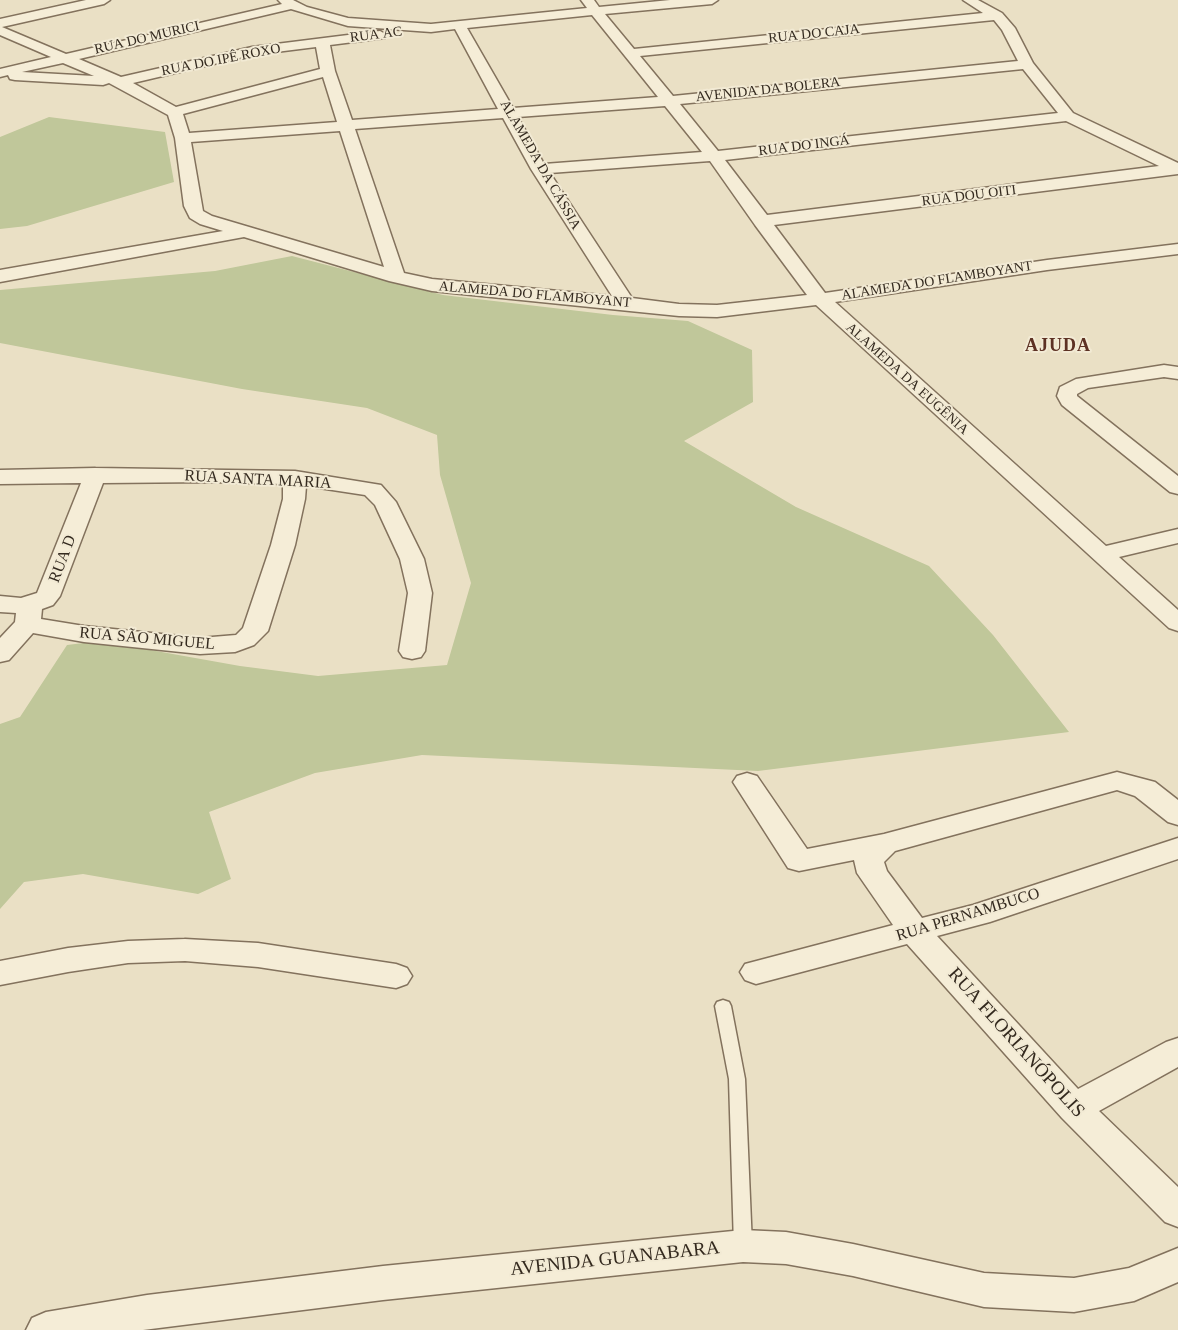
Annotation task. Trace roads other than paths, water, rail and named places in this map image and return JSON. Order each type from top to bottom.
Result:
[{"type":"street","points":[[0,23],[104,0]]},
{"type":"street","points":[[530,16],[561,0]]},
{"type":"street","points":[[271,23],[286,4],[348,22],[430,28],[530,16],[591,5],[712,0]]},
{"type":"street","points":[[969,0],[997,16],[1008,28],[1027,64],[1068,116],[1177,169]]},
{"type":"street","name":"RUA DO MURICI","points":[[0,74],[286,4]]},
{"type":"street","name":"ALAMEDA DA EUGÊNIA","points":[[591,5],[632,52],[668,101],[714,156],[820,299],[1178,623]]},
{"type":"street","name":"RUA DO CAJA","points":[[632,52],[997,16]]},
{"type":"street","name":"ALAMEDA DA CÁSSIA","points":[[459,25],[540,169],[626,303]]},
{"type":"street","name":"RUA AC","points":[[322,42],[430,28]]},
{"type":"street","points":[[0,30],[61,58],[118,81],[174,112],[328,71]]},
{"type":"street","points":[[252,52],[261,37]]},
{"type":"street","points":[[322,42],[328,71],[396,277]]},
{"type":"street","name":"RUA DO IPÊ ROXO","points":[[118,81],[252,52],[322,42]]},
{"type":"street","name":"AVENIDA DA BOLERA","points":[[182,138],[668,101],[1027,64]]},
{"type":"street","points":[[0,74],[56,80],[118,81]]},
{"type":"street","name":"ALAMEDA DO FLAMBOYANT","points":[[174,112],[178,118],[191,198],[196,214],[220,226],[396,277],[466,289],[626,303],[679,310],[707,311],[820,299],[1047,265],[1178,248]]},
{"type":"street","name":"RUA DO INGÁ","points":[[540,169],[714,156],[1068,116]]},
{"type":"street","name":"RUA DOU OITI","points":[[761,221],[1177,169]]},
{"type":"street","points":[[0,276],[242,232]]},
{"type":"street","points":[[1178,373],[1164,371],[1083,383],[1067,391],[1066,396],[1069,401],[1178,487]]},
{"type":"street","name":"RUA SANTA MARIA","points":[[0,477],[95,475],[294,478],[365,488],[379,494],[385,502],[412,560],[420,593],[412,651]]},
{"type":"street","name":"RUA D","points":[[0,654],[29,614],[52,590],[95,475]]},
{"type":"street","name":"RUA SÃO MIGUEL","points":[[29,614],[84,634],[200,646],[235,644],[245,640],[255,631],[283,546],[294,499],[294,478]]},
{"type":"street","points":[[1101,554],[1178,536]]},
{"type":"street","points":[[0,604],[21,606],[29,614]]},
{"type":"street","points":[[747,782],[799,862],[877,853],[1105,783],[1127,782],[1146,790],[1178,815]]},
{"type":"street","name":"RUA PERNAMBUCO","points":[[756,972],[980,914],[1178,848]]},
{"type":"street","name":"RUA FLORIANÓPOLIS","points":[[877,853],[872,872],[915,932],[1074,1108],[1178,1210]]},
{"type":"street","points":[[0,973],[68,960],[128,952],[186,950],[258,955],[396,976]]},
{"type":"street","points":[[1074,1108],[1178,1050]]},
{"type":"street","name":"AVENIDA GUANABARA","points":[[46,1330],[147,1312],[383,1283],[743,1246],[786,1248],[853,1260],[984,1290],[1074,1295],[1134,1284],[1178,1264]]},
{"type":"lane","points":[[723,1006],[737,1079],[743,1246]]},
{"type":"district","name":"AJUDA","points":[[1058,346]]}]
